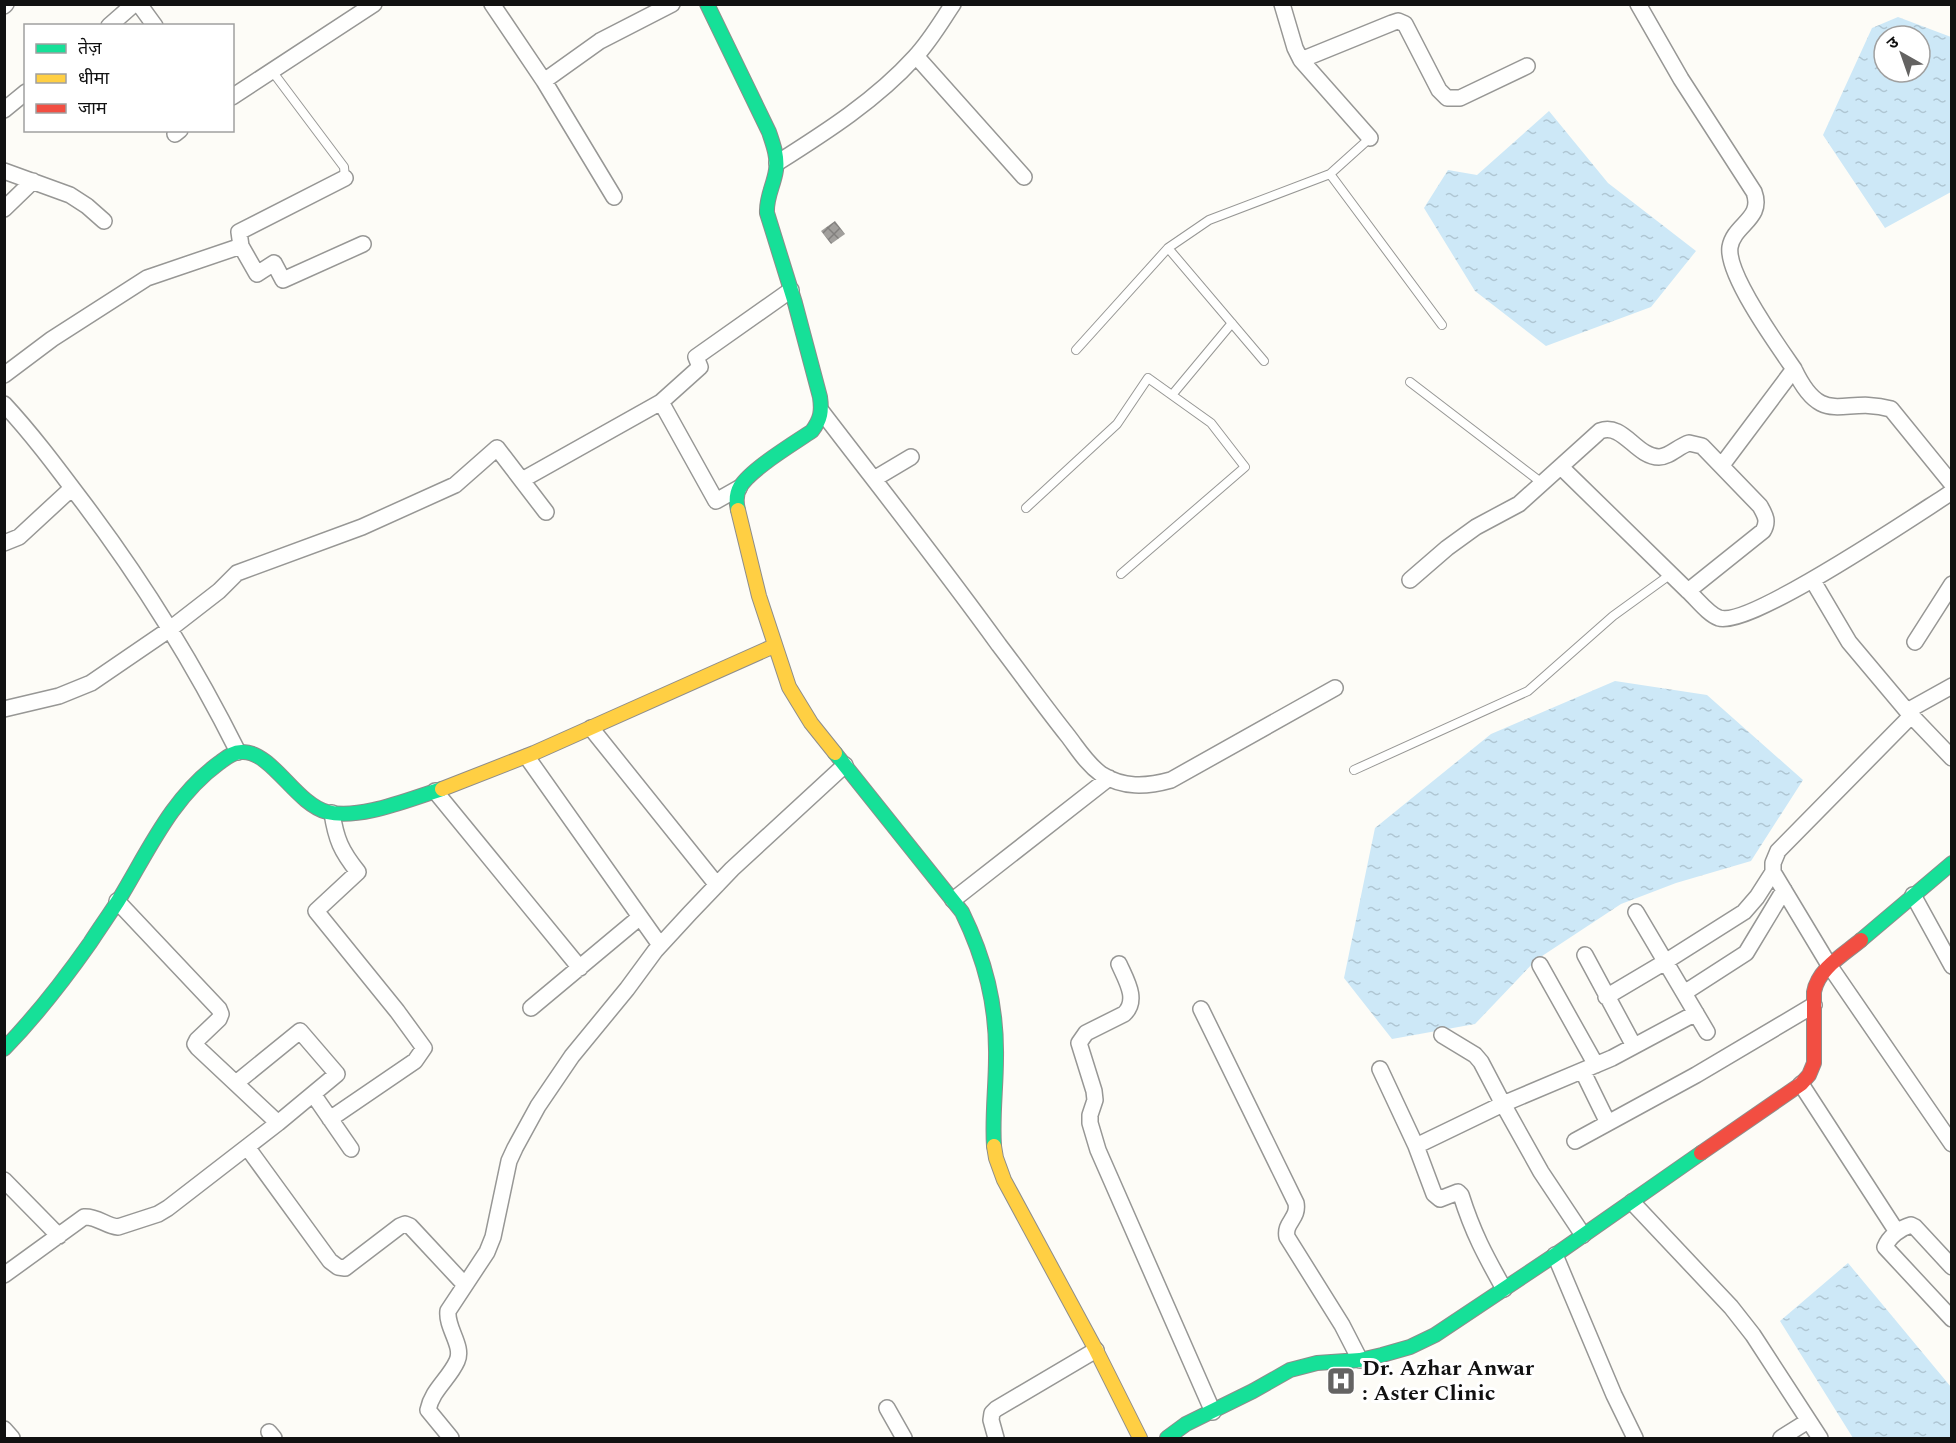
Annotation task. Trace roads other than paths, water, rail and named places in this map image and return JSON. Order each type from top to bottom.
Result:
[{"type":"street","points":[[111,24],[136,4],[154,24]]},
{"type":"street","points":[[234,95],[374,4]]},
{"type":"street","points":[[492,4],[544,81],[614,197]]},
{"type":"street","points":[[544,81],[600,41],[672,4]]},
{"type":"street","points":[[707,4],[769,132],[777,163],[766,202],[767,213],[811,361],[822,412],[1088,762],[1116,783],[1152,786],[1171,780],[1335,687]]},
{"type":"street","points":[[777,163],[860,107],[916,56],[953,4]]},
{"type":"street","points":[[1282,4],[1295,48],[1301,60],[1370,138]]},
{"type":"street","points":[[1638,4],[1681,79],[1754,192],[1758,202],[1756,210],[1730,246],[1730,258],[1764,327],[1794,369],[1801,384],[1820,404],[1831,408],[1878,405],[1891,409],[1952,484]]},
{"type":"street","points":[[1301,60],[1398,21],[1405,24],[1410,31],[1439,90],[1447,98],[1460,98],[1527,66]]},
{"type":"street","points":[[916,56],[1024,177]]},
{"type":"street","points":[[4,110],[24,94]]},
{"type":"street","points":[[4,171],[70,195],[104,221]]},
{"type":"street","points":[[345,178],[239,232],[241,246],[257,274],[274,263],[283,280],[363,244]]},
{"type":"street","points":[[4,209],[33,181]]},
{"type":"street","points":[[4,375],[61,333],[147,278],[241,246]]},
{"type":"street","points":[[522,480],[661,402],[700,366],[696,357],[791,290]]},
{"type":"street","points":[[1722,465],[1794,369]]},
{"type":"street","points":[[661,402],[716,501],[739,488],[749,476],[812,431],[822,412]]},
{"type":"street","points":[[4,404],[72,488],[130,566],[203,684],[238,752]]},
{"type":"street","points":[[1410,580],[1476,527],[1519,504],[1605,429],[1619,433],[1643,452],[1657,457],[1663,457],[1689,443],[1702,446],[1760,506],[1766,517],[1763,531],[1688,591]]},
{"type":"street","points":[[4,709],[58,696],[91,682],[170,629],[219,591],[237,573],[362,527],[455,485],[497,448],[546,512]]},
{"type":"street","points":[[874,479],[911,457]]},
{"type":"street","points":[[1561,467],[1710,612],[1719,618],[1730,619],[1743,616],[1813,580],[1952,492]]},
{"type":"street","points":[[4,543],[19,537],[72,488]]},
{"type":"street","points":[[739,488],[736,500],[759,596],[789,687],[811,723],[962,912],[976,941],[986,970],[994,1017],[996,1055],[993,1119],[996,1158],[1004,1180],[1036,1242],[1096,1350],[1132,1435]]},
{"type":"street","points":[[1813,580],[1849,642],[1909,713],[1952,758]]},
{"type":"street","points":[[1915,642],[1952,584]]},
{"type":"street","points":[[4,1049],[42,1007],[88,945],[117,901],[165,818],[184,795],[216,765],[238,752],[249,752],[259,758],[318,809],[332,813],[364,811],[468,781],[527,757],[774,646]]},
{"type":"street","points":[[1952,686],[1909,713],[1778,851],[1773,863],[1773,872],[1829,965],[1952,1144]]},
{"type":"street","points":[[591,728],[717,885]]},
{"type":"street","points":[[527,757],[660,945]]},
{"type":"street","points":[[451,1438],[428,1410],[431,1399],[458,1360],[458,1351],[447,1319],[448,1311],[487,1252],[493,1237],[509,1161],[538,1106],[572,1056],[660,945],[717,885],[845,765]]},
{"type":"street","points":[[953,900],[1109,778]]},
{"type":"street","points":[[435,791],[580,968]]},
{"type":"street","points":[[330,1119],[415,1061],[424,1048],[316,911],[357,872],[343,853],[335,836],[332,813]]},
{"type":"street","points":[[1167,1438],[1186,1424],[1290,1370],[1317,1363],[1360,1360],[1410,1347],[1435,1335],[1556,1255],[1801,1084],[1809,1075],[1814,1063],[1816,981],[1829,965],[1952,863]]},
{"type":"street","points":[[1606,997],[1744,912],[1773,872]]},
{"type":"street","points":[[1684,993],[1746,953],[1784,890]]},
{"type":"street","points":[[1913,895],[1952,966]]},
{"type":"street","points":[[117,901],[219,1009],[221,1014],[219,1019],[195,1044],[278,1123]]},
{"type":"street","points":[[1636,912],[1707,1032]]},
{"type":"street","points":[[531,1008],[640,917]]},
{"type":"street","points":[[1585,955],[1634,1046]]},
{"type":"street","points":[[1119,964],[1130,989],[1131,1003],[1128,1010],[1086,1033],[1081,1037],[1079,1043],[1094,1091],[1095,1100],[1090,1123],[1105,1168],[1213,1412]]},
{"type":"street","points":[[1540,965],[1590,1069],[1608,1123]]},
{"type":"street","points":[[1575,1142],[1696,1075],[1814,1005]]},
{"type":"street","points":[[1201,1009],[1296,1203],[1296,1216],[1288,1226],[1287,1237],[1342,1325],[1360,1360]]},
{"type":"street","points":[[1416,1146],[1503,1104],[1590,1069],[1696,1012]]},
{"type":"street","points":[[4,1275],[88,1216],[112,1227],[118,1227],[158,1214],[247,1148],[337,1074],[300,1031],[236,1083]]},
{"type":"street","points":[[1442,1035],[1481,1062],[1540,1172],[1583,1235]]},
{"type":"street","points":[[1380,1069],[1437,1197],[1440,1199],[1458,1192],[1461,1195],[1472,1230],[1504,1289]]},
{"type":"street","points":[[1801,1084],[1897,1232]]},
{"type":"street","points":[[313,1094],[351,1149]]},
{"type":"street","points":[[247,1148],[330,1261],[338,1267],[345,1268],[405,1224],[410,1226],[465,1285]]},
{"type":"street","points":[[4,1180],[59,1236]]},
{"type":"street","points":[[1632,1202],[1731,1306],[1766,1353],[1820,1438]]},
{"type":"street","points":[[1952,1267],[1916,1227],[1911,1225],[1897,1232],[1885,1247],[1952,1318]]},
{"type":"street","points":[[1556,1255],[1614,1395],[1635,1438]]},
{"type":"street","points":[[996,1438],[992,1413],[996,1409],[1096,1350]]},
{"type":"street","points":[[886,1408],[904,1438]]},
{"type":"street","points":[[1781,1438],[1808,1421]]},
{"type":"street","points":[[4,1429],[12,1438]]},
{"type":"lane","points":[[272,71],[344,168],[345,178]]},
{"type":"lane","points":[[1076,350],[1168,248],[1209,220],[1330,174],[1370,138]]},
{"type":"lane","points":[[1330,174],[1442,325]]},
{"type":"lane","points":[[1168,248],[1264,361]]},
{"type":"lane","points":[[1172,395],[1232,323]]},
{"type":"lane","points":[[1026,508],[1117,424],[1148,378],[1210,423],[1245,467],[1121,574]]},
{"type":"lane","points":[[1410,382],[1542,483]]},
{"type":"lane","points":[[1354,770],[1528,692],[1613,616],[1671,574]]},
{"type":"water","points":[[1898,17],[1917,24],[1881,24]]},
{"type":"water","points":[[1872,28],[1872,84],[1932,84],[1932,30],[1951,37],[1951,192],[1885,228],[1823,135]]},
{"type":"water","points":[[1549,111],[1608,183],[1696,251],[1651,307],[1546,346],[1475,291],[1424,208],[1448,170],[1477,175]]},
{"type":"water","points":[[1615,681],[1707,695],[1803,780],[1751,861],[1676,883],[1621,904],[1536,960],[1475,1024],[1392,1039],[1344,978],[1375,828],[1491,734]]},
{"type":"water","points":[[1848,1263],[1951,1387],[1951,1438],[1853,1438],[1780,1321]]},
{"type":"place","name":"Dr. Azhar Anwar : Aster Clinic","points":[[1341,1381]]}]
